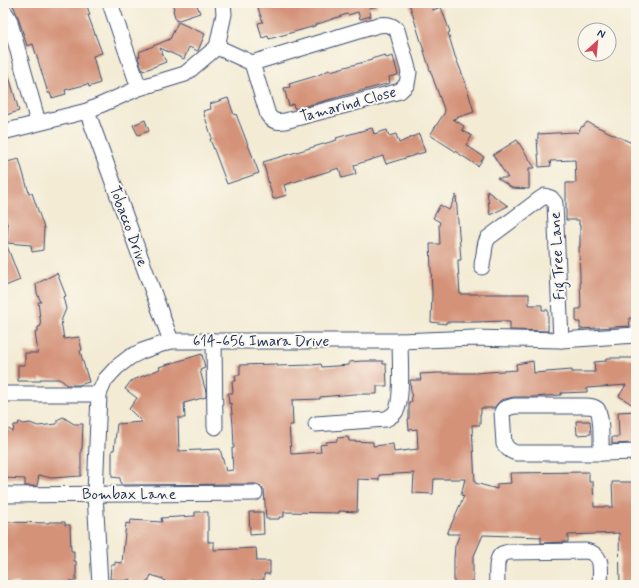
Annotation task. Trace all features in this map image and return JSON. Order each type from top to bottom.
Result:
[{"type":"street","points":[[110,3],[139,88]]},
{"type":"street","points":[[3,132],[38,122],[87,111],[139,88],[185,74],[217,47],[224,14],[223,3]]},
{"type":"street","points":[[3,10],[9,19],[38,122]]},
{"type":"street","name":"Tamarind Close","points":[[385,24],[394,26],[397,30],[409,72],[406,84],[400,91],[285,122],[271,120],[266,109],[252,63],[385,24]]},
{"type":"street","points":[[217,47],[252,63]]},
{"type":"street","name":"Tobacco Drive","points":[[87,111],[171,341]]},
{"type":"street","name":"Fig Tree Lane","points":[[483,262],[484,247],[488,238],[545,196],[548,196],[553,200],[555,203],[561,340]]},
{"type":"street","name":"614-656 Imara Drive","points":[[100,585],[94,494],[99,394],[105,380],[117,367],[130,357],[142,351],[171,341],[400,341],[474,338],[561,340],[636,335]]},
{"type":"street","points":[[214,341],[215,428]]},
{"type":"street","points":[[316,424],[386,419],[393,416],[399,405],[400,396],[400,341]]},
{"type":"street","points":[[3,394],[99,394]]},
{"type":"street","points":[[601,453],[600,415],[598,409],[584,406],[514,406],[504,409],[502,412],[504,444],[507,449],[516,453],[601,453],[636,452]]},
{"type":"street","name":"Bombax Lane","points":[[3,495],[255,493]]},
{"type":"street","points":[[497,585],[497,565],[499,557],[502,554],[508,552],[586,551],[597,555],[600,560],[600,585]]},
{"type":"building","points":[[12,3],[86,3],[90,15],[88,15],[102,53],[93,56],[100,83],[89,87],[88,84],[65,90],[66,94],[52,98],[50,93],[48,93],[33,44],[27,46]]},
{"type":"building","points":[[172,3],[196,3],[200,13],[176,21]]},
{"type":"building","points":[[256,3],[377,3],[378,6],[369,8],[371,16],[360,19],[358,12],[347,14],[315,26],[269,39],[268,36],[262,38],[258,23],[263,22]]},
{"type":"building","points":[[409,3],[431,3],[433,10],[441,7],[450,32],[448,33],[455,56],[465,81],[474,112],[453,119],[464,126],[462,130],[472,136],[466,145],[484,157],[478,166],[430,135],[445,112]]},
{"type":"building","points":[[178,22],[205,34],[198,51],[189,47],[184,59],[160,48],[166,62],[143,71],[138,57],[140,56],[139,52],[170,39]]},
{"type":"building","points":[[385,55],[386,58],[393,56],[398,75],[389,77],[390,83],[295,109],[293,104],[289,106],[284,88],[290,87],[289,84],[316,76],[329,70],[330,71],[372,60],[371,59]]},
{"type":"building","points":[[3,66],[6,66],[19,111],[3,116]]},
{"type":"building","points":[[228,98],[234,115],[236,114],[259,173],[227,184],[210,139],[212,138],[203,111],[211,109],[210,104]]},
{"type":"building","points":[[145,120],[149,131],[138,135],[133,125]]},
{"type":"building","points":[[587,122],[636,145],[636,318],[629,318],[630,326],[580,329],[580,322],[576,322],[576,309],[581,309],[579,247],[580,225],[579,220],[566,220],[566,183],[576,183],[575,160],[550,161],[551,166],[539,167],[538,134],[578,133],[582,126],[583,127]]},
{"type":"building","points":[[372,128],[374,134],[387,130],[389,136],[396,134],[399,143],[419,134],[425,152],[386,164],[383,156],[354,165],[356,174],[342,178],[339,168],[284,185],[287,195],[273,199],[263,162]]},
{"type":"building","points":[[517,140],[535,168],[529,168],[529,189],[512,188],[497,178],[508,178],[493,155]]},
{"type":"building","points":[[19,159],[29,193],[32,193],[44,228],[43,250],[32,252],[31,245],[7,243],[8,226],[3,211],[3,163]]},
{"type":"building","points":[[487,191],[508,206],[490,215]]},
{"type":"building","points":[[456,195],[461,260],[458,260],[460,294],[529,294],[529,305],[542,305],[542,310],[548,310],[548,331],[510,330],[510,322],[506,321],[446,322],[446,324],[431,322],[432,294],[430,244],[440,244],[440,222],[433,218],[440,205],[449,210]]},
{"type":"building","points":[[3,238],[20,280],[3,287]]},
{"type":"building","points":[[57,273],[66,296],[63,297],[66,309],[61,321],[64,339],[79,337],[82,350],[80,351],[89,382],[79,385],[66,385],[59,379],[18,381],[18,365],[25,365],[25,353],[38,353],[35,332],[38,331],[38,327],[41,326],[38,302],[41,302],[37,293],[36,284]]},
{"type":"building","points":[[202,354],[205,368],[200,370],[206,397],[184,403],[185,418],[178,418],[179,451],[220,449],[226,471],[233,470],[232,448],[234,448],[231,403],[229,404],[228,393],[233,393],[232,381],[236,381],[235,375],[240,375],[240,365],[277,364],[277,366],[321,364],[322,367],[349,365],[349,362],[362,361],[383,361],[383,364],[386,364],[387,386],[377,386],[377,394],[354,394],[320,397],[320,399],[292,400],[293,425],[289,425],[291,454],[321,452],[320,445],[327,444],[326,442],[337,441],[337,438],[348,437],[349,441],[373,442],[373,446],[393,444],[394,452],[418,449],[417,429],[409,430],[408,419],[409,402],[412,402],[410,380],[421,380],[420,374],[474,373],[517,370],[516,364],[533,361],[534,373],[572,370],[572,372],[595,372],[594,362],[606,361],[606,358],[636,358],[636,407],[619,396],[626,385],[587,388],[587,392],[561,393],[561,395],[533,397],[514,397],[501,400],[494,408],[481,408],[480,425],[472,425],[475,483],[497,489],[497,484],[511,483],[510,473],[589,472],[589,482],[593,482],[594,507],[613,507],[612,482],[636,482],[636,585],[620,585],[619,533],[568,535],[568,542],[541,543],[541,537],[483,535],[473,558],[473,585],[454,585],[455,546],[460,534],[447,534],[464,496],[461,495],[465,479],[434,479],[433,494],[413,493],[414,473],[379,475],[379,480],[358,479],[357,512],[284,512],[284,517],[279,517],[279,519],[266,519],[264,489],[255,484],[121,485],[120,478],[112,477],[112,450],[114,450],[117,424],[142,422],[129,409],[137,398],[125,389],[131,381],[160,369],[159,367]]},
{"type":"building","points":[[636,411],[636,443],[612,444],[612,437],[619,437],[618,412]]},
{"type":"building","points":[[63,417],[74,424],[83,424],[81,476],[51,478],[39,475],[37,486],[25,486],[25,479],[3,478],[3,425],[13,432],[14,425],[18,425],[19,422],[24,424],[30,423],[38,426],[57,424],[57,420]]},
{"type":"building","points":[[576,421],[590,421],[591,434],[577,435]]},
{"type":"building","points":[[195,512],[208,512],[208,542],[214,542],[214,550],[256,548],[257,561],[270,561],[270,574],[264,574],[264,580],[212,585],[193,584],[193,580],[167,583],[163,579],[151,575],[148,582],[130,584],[131,579],[124,581],[110,579],[111,565],[115,565],[115,562],[122,563],[126,523],[130,524],[131,520],[162,522],[161,518],[195,516]]},
{"type":"building","points":[[249,512],[263,512],[264,534],[250,535]]},
{"type":"building","points":[[3,522],[65,522],[65,525],[70,525],[71,551],[74,551],[74,561],[76,561],[76,581],[70,581],[70,583],[66,583],[66,585],[19,585],[19,583],[3,584]]}]
